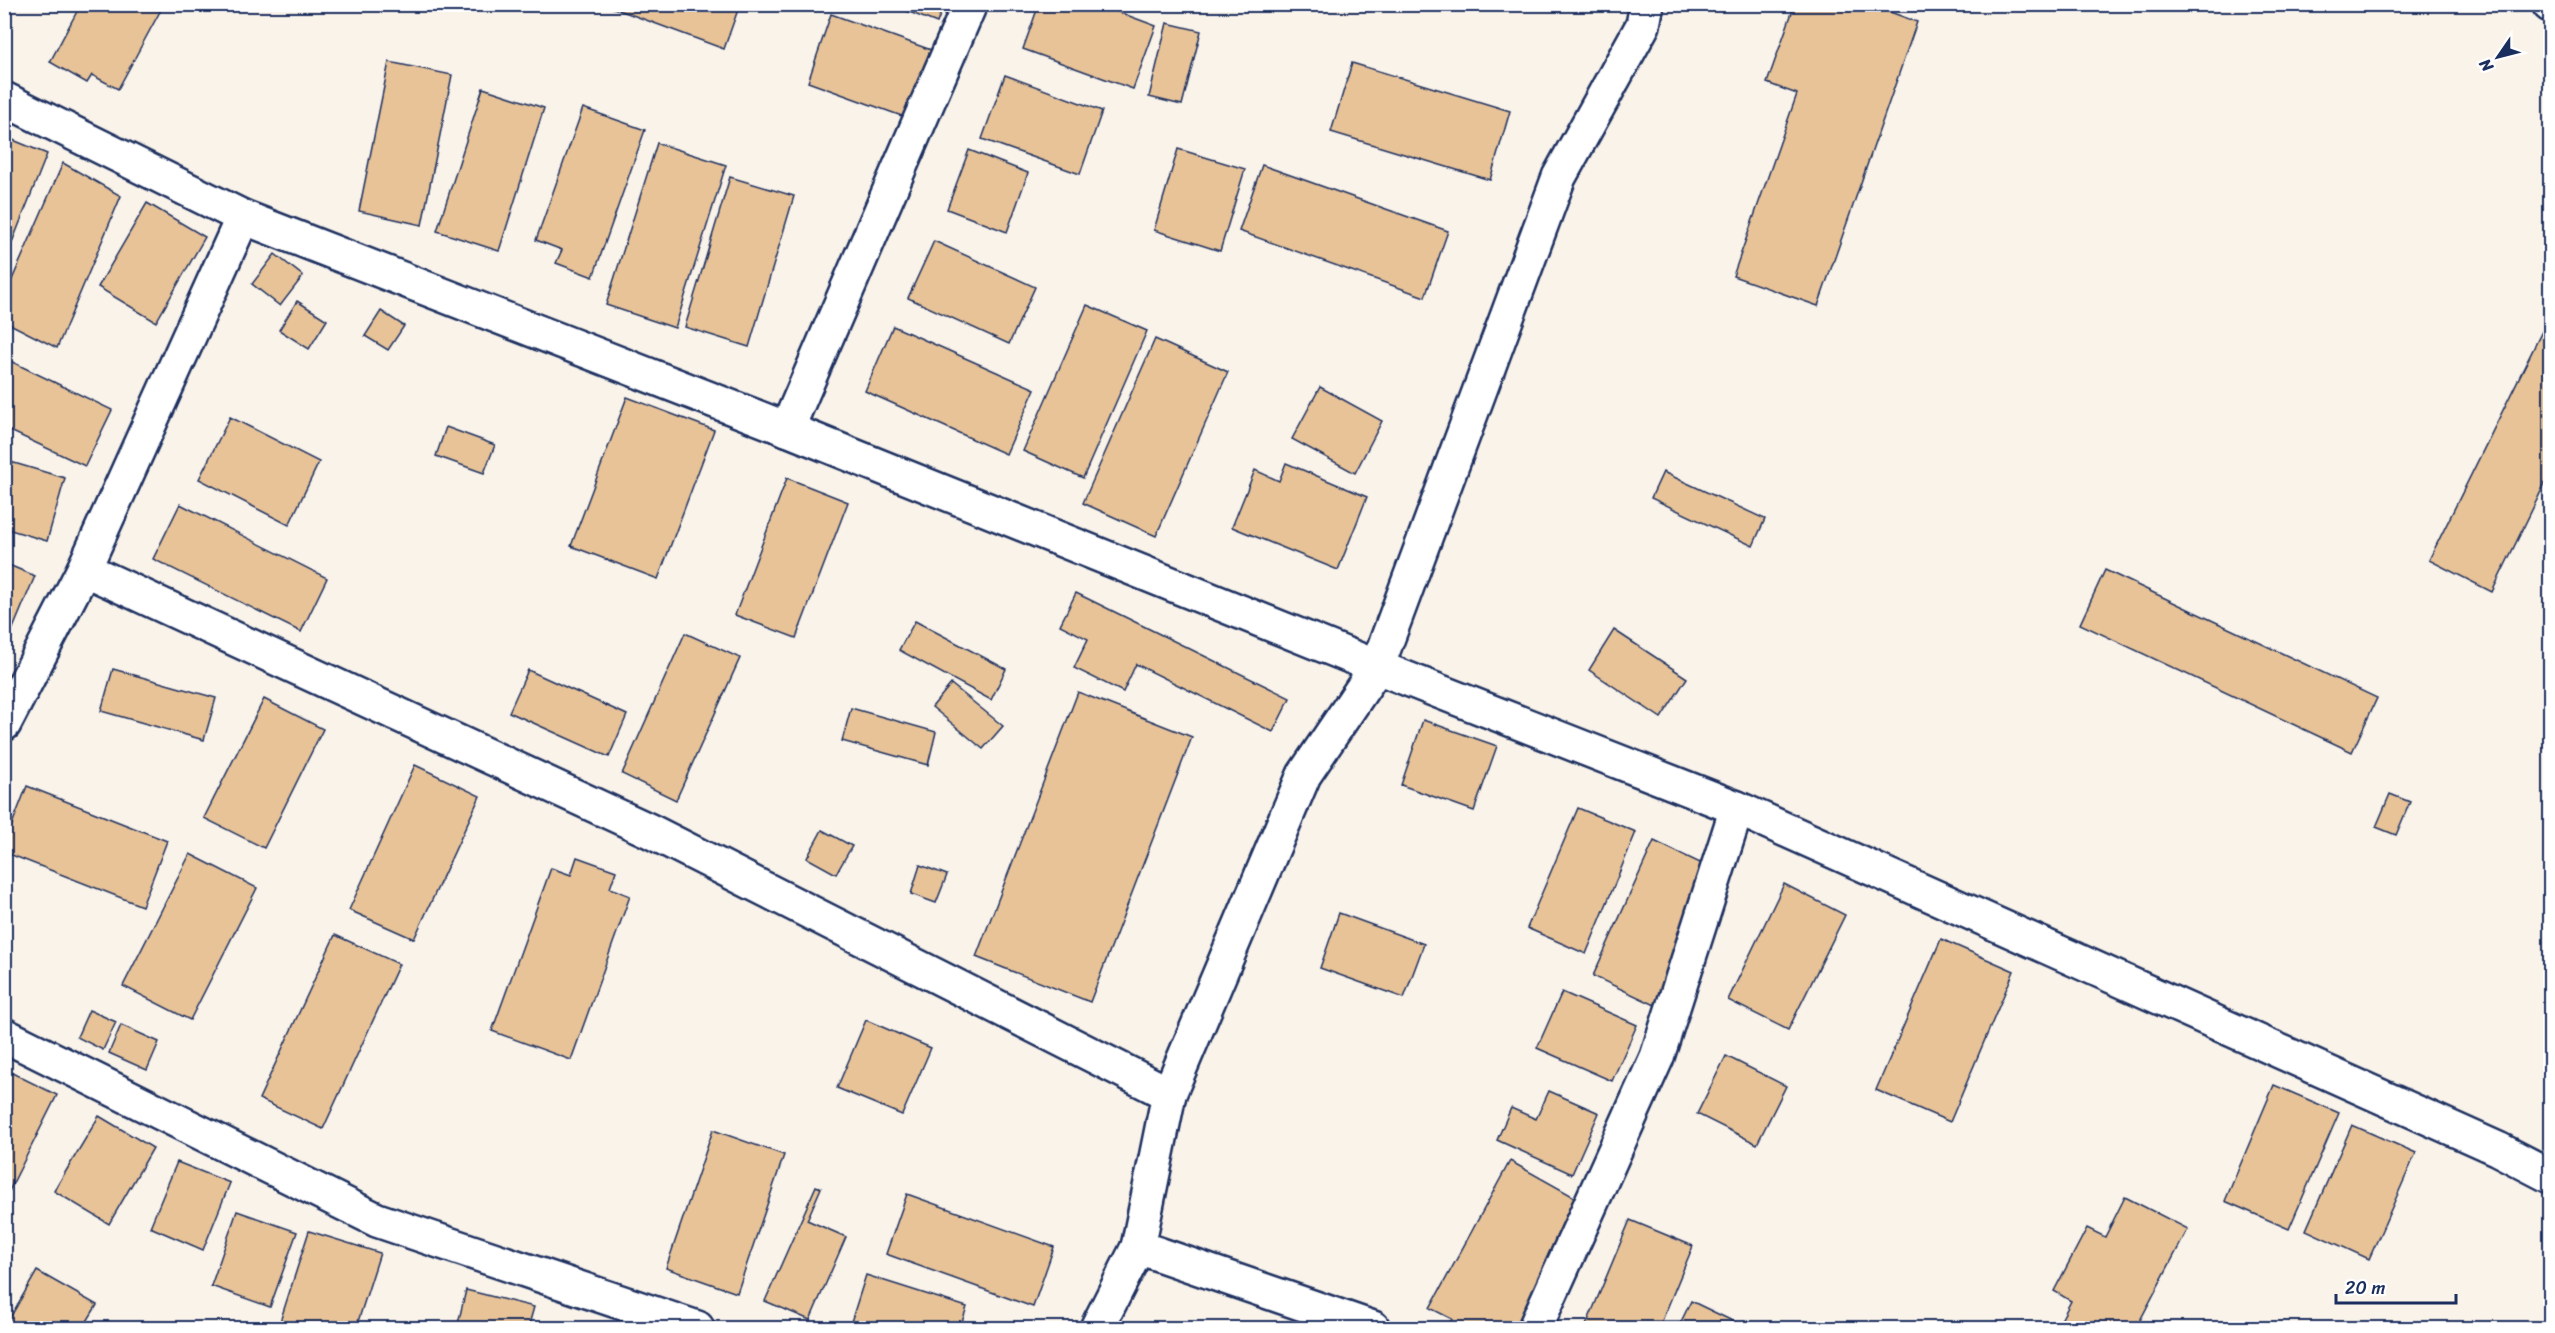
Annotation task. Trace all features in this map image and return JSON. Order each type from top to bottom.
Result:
[{"type":"street","points":[[787,429],[970,4]]},
{"type":"street","points":[[1097,1329],[1138,1247],[1168,1094],[1304,775],[1377,667],[1559,177],[1643,25],[1647,4]]},
{"type":"street","points":[[4,99],[243,217],[787,429],[1377,667],[1737,808],[2498,1149],[2550,1176]]},
{"type":"street","points":[[4,724],[84,569],[243,217]]},
{"type":"street","points":[[84,569],[650,831],[1168,1094]]},
{"type":"street","points":[[1535,1329],[1657,1057],[1737,808]]},
{"type":"street","points":[[4,1035],[377,1220],[697,1329]]},
{"type":"street","points":[[1138,1247],[1373,1329]]},
{"type":"building","points":[[81,4],[164,4],[118,89],[92,75],[87,83],[50,62]]},
{"type":"building","points":[[603,4],[740,4],[724,49]]},
{"type":"building","points":[[889,4],[944,4],[937,23]]},
{"type":"building","points":[[1039,4],[1097,4],[1156,26],[1133,89],[1023,49]]},
{"type":"building","points":[[1795,4],[1883,4],[1882,9],[1917,22],[1818,306],[1733,276],[1797,94],[1767,83]]},
{"type":"building","points":[[831,14],[934,51],[910,119],[808,82]]},
{"type":"building","points":[[1167,23],[1201,31],[1182,105],[1149,97]]},
{"type":"building","points":[[389,62],[452,75],[422,225],[359,211]]},
{"type":"building","points":[[1352,63],[1510,111],[1490,180],[1331,132]]},
{"type":"building","points":[[1005,75],[1102,111],[1080,174],[982,139]]},
{"type":"building","points":[[483,88],[544,108],[499,251],[437,231]]},
{"type":"building","points":[[583,108],[645,130],[593,277],[556,263],[562,250],[536,240]]},
{"type":"building","points":[[13,140],[47,154],[11,245],[4,242],[4,160]]},
{"type":"building","points":[[657,143],[726,165],[675,328],[606,305]]},
{"type":"building","points":[[1178,149],[1245,169],[1220,251],[1154,230]]},
{"type":"building","points":[[969,150],[1028,173],[1007,232],[947,209]]},
{"type":"building","points":[[63,163],[121,196],[57,348],[4,321],[4,298]]},
{"type":"building","points":[[1262,165],[1448,231],[1425,297],[1239,231]]},
{"type":"building","points":[[730,177],[794,196],[749,347],[685,327]]},
{"type":"building","points":[[147,203],[205,237],[156,322],[98,287]]},
{"type":"building","points":[[934,241],[1035,287],[1009,344],[908,298]]},
{"type":"building","points":[[275,254],[303,276],[280,306],[252,284]]},
{"type":"building","points":[[297,301],[327,320],[309,349],[279,330]]},
{"type":"building","points":[[1087,305],[1147,331],[1083,478],[1023,451]]},
{"type":"building","points":[[381,311],[404,326],[388,350],[365,336]]},
{"type":"building","points":[[2550,315],[2550,473],[2492,592],[2429,560]]},
{"type":"building","points":[[893,326],[1035,389],[1006,454],[865,391]]},
{"type":"building","points":[[1155,339],[1228,372],[1156,536],[1083,503]]},
{"type":"building","points":[[4,358],[112,410],[85,466],[4,428]]},
{"type":"building","points":[[1320,387],[1382,421],[1355,473],[1292,439]]},
{"type":"building","points":[[627,397],[714,430],[658,579],[571,546]]},
{"type":"building","points":[[230,417],[319,462],[289,525],[199,479]]},
{"type":"building","points":[[446,427],[495,445],[484,473],[436,456]]},
{"type":"building","points":[[4,460],[65,478],[47,541],[4,528]]},
{"type":"building","points":[[1286,463],[1367,497],[1338,570],[1232,527],[1255,470],[1279,481]]},
{"type":"building","points":[[1663,472],[1765,519],[1753,546],[1651,498]]},
{"type":"building","points":[[787,478],[848,502],[796,638],[735,615]]},
{"type":"building","points":[[180,504],[327,578],[301,632],[153,559]]},
{"type":"building","points":[[4,563],[35,576],[9,638],[4,636]]},
{"type":"building","points":[[2105,570],[2377,698],[2352,752],[2080,624]]},
{"type":"building","points":[[1076,593],[1290,698],[1273,732],[1136,664],[1123,692],[1074,668],[1088,639],[1060,625]]},
{"type":"building","points":[[915,621],[1006,669],[991,700],[899,650]]},
{"type":"building","points":[[1614,630],[1687,678],[1661,718],[1589,670]]},
{"type":"building","points":[[685,633],[740,658],[676,800],[622,774]]},
{"type":"building","points":[[113,669],[216,698],[204,740],[101,711]]},
{"type":"building","points":[[528,670],[627,715],[609,757],[509,712]]},
{"type":"building","points":[[951,684],[1003,726],[983,749],[932,707]]},
{"type":"building","points":[[1078,692],[1192,737],[1090,1002],[976,957]]},
{"type":"building","points":[[264,699],[323,729],[264,848],[204,818]]},
{"type":"building","points":[[851,708],[936,732],[928,765],[842,741]]},
{"type":"building","points":[[1423,720],[1497,746],[1474,811],[1401,785]]},
{"type":"building","points":[[415,765],[480,796],[414,939],[349,910]]},
{"type":"building","points":[[27,786],[167,841],[142,906],[4,852],[4,845]]},
{"type":"building","points":[[2390,794],[2410,802],[2396,835],[2376,827]]},
{"type":"building","points":[[1578,808],[1636,832],[1586,954],[1527,928]]},
{"type":"building","points":[[822,830],[852,846],[836,874],[807,858]]},
{"type":"building","points":[[1654,841],[1715,870],[1655,1005],[1593,976]]},
{"type":"building","points":[[190,854],[257,888],[190,1020],[123,986]]},
{"type":"building","points":[[577,857],[616,871],[610,888],[630,896],[571,1060],[492,1031],[551,868],[571,875]]},
{"type":"building","points":[[920,865],[947,875],[936,903],[911,894]]},
{"type":"building","points":[[1784,884],[1845,915],[1788,1030],[1728,1000]]},
{"type":"building","points":[[1339,913],[1424,944],[1404,998],[1320,968]]},
{"type":"building","points":[[335,935],[399,964],[323,1129],[259,1099]]},
{"type":"building","points":[[1941,939],[2014,971],[1950,1122],[1876,1090]]},
{"type":"building","points":[[1562,992],[1637,1025],[1612,1081],[1537,1048]]},
{"type":"building","points":[[89,1010],[116,1022],[103,1050],[77,1037]]},
{"type":"building","points":[[866,1020],[931,1048],[902,1115],[837,1088]]},
{"type":"building","points":[[121,1025],[159,1042],[147,1070],[109,1053]]},
{"type":"building","points":[[1726,1056],[1786,1086],[1757,1144],[1697,1114]]},
{"type":"building","points":[[4,1069],[57,1095],[4,1201]]},
{"type":"building","points":[[2274,1085],[2339,1113],[2289,1229],[2225,1201]]},
{"type":"building","points":[[1549,1091],[1599,1113],[1572,1174],[1497,1140],[1511,1108],[1536,1119]]},
{"type":"building","points":[[99,1116],[153,1148],[109,1224],[54,1191]]},
{"type":"building","points":[[2352,1125],[2416,1153],[2369,1259],[2306,1230]]},
{"type":"building","points":[[713,1130],[784,1155],[737,1293],[666,1268]]},
{"type":"building","points":[[1510,1161],[1585,1203],[1516,1328],[1447,1328],[1452,1319],[1430,1308]]},
{"type":"building","points":[[177,1162],[230,1183],[203,1250],[150,1227]]},
{"type":"building","points":[[816,1186],[821,1188],[807,1220],[846,1237],[810,1320],[765,1301]]},
{"type":"building","points":[[907,1194],[1054,1247],[1033,1307],[886,1254]]},
{"type":"building","points":[[2125,1197],[2188,1229],[2136,1328],[2062,1328],[2058,1326],[2071,1301],[2054,1291],[2087,1228],[2105,1237]]},
{"type":"building","points":[[237,1211],[297,1232],[270,1307],[211,1286]]},
{"type":"building","points":[[1630,1220],[1693,1246],[1659,1328],[1585,1328]]},
{"type":"building","points":[[309,1231],[380,1253],[356,1328],[278,1328]]},
{"type":"building","points":[[37,1271],[97,1305],[83,1328],[4,1328]]},
{"type":"building","points":[[866,1275],[967,1307],[960,1328],[849,1328]]},
{"type":"building","points":[[466,1290],[534,1307],[528,1328],[457,1328]]},
{"type":"building","points":[[1691,1301],[1747,1328],[1678,1328]]}]
